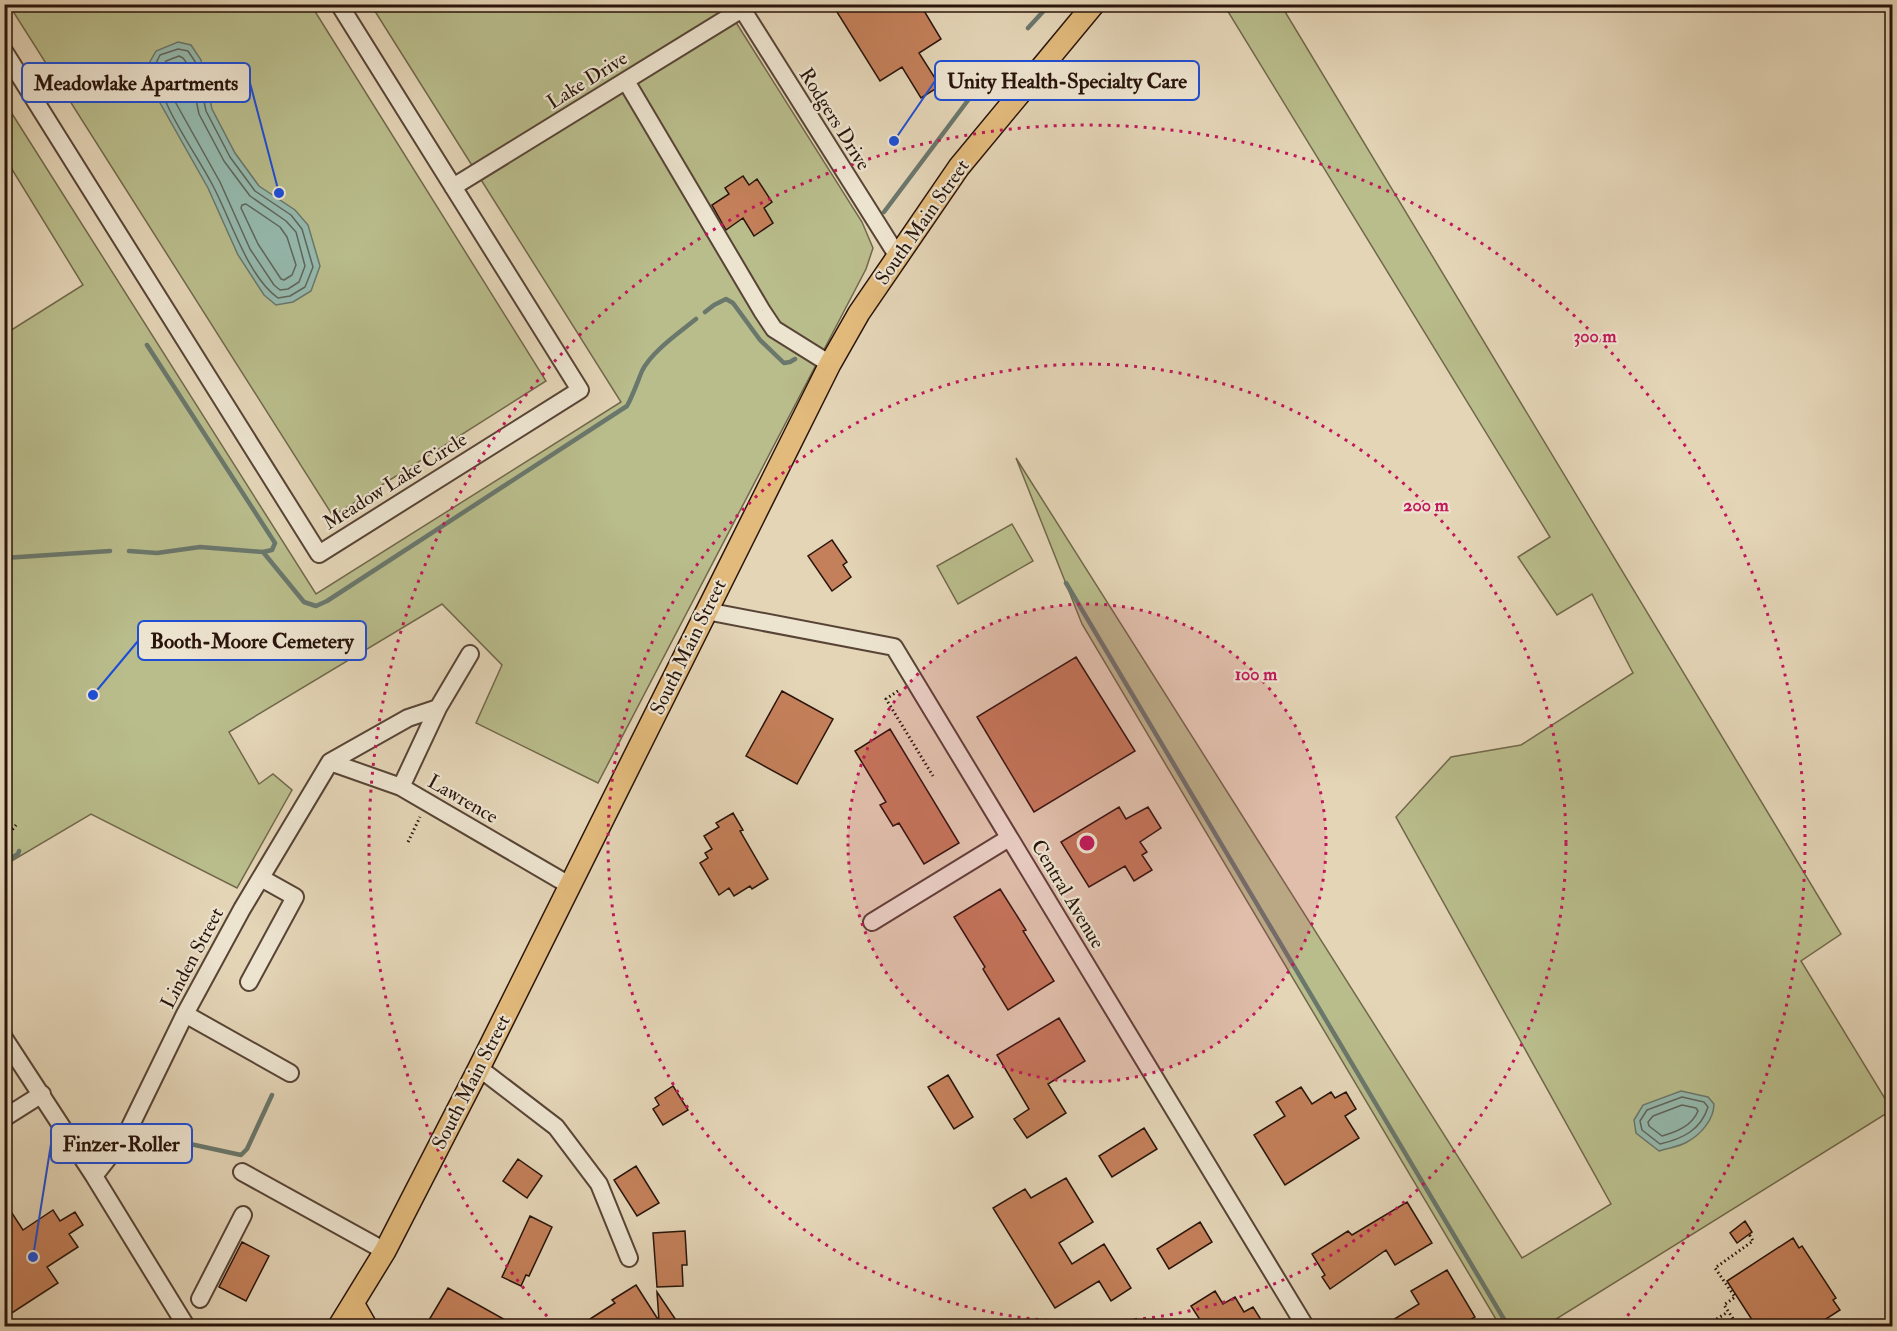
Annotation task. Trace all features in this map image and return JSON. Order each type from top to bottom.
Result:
[{"type":"main road","name":"South Main Street","points":[[339,1326],[386,1251],[830,364],[859,313],[959,167],[1094,4]]},
{"type":"main road","points":[[354,1305],[366,1326]]},
{"type":"street","name":"Meadow Lake Circle","points":[[4,51],[319,554],[580,390],[339,4]]},
{"type":"street","name":"Lake Drive","points":[[453,187],[626,81],[741,7]]},
{"type":"street","name":"Rodgers Drive","points":[[741,7],[897,255]]},
{"type":"street","points":[[626,81],[774,329],[830,364]]},
{"type":"street","name":"Central Avenue","points":[[706,611],[894,647],[1305,1326]]},
{"type":"street","points":[[400,787],[438,708],[470,654]]},
{"type":"street","points":[[330,762],[408,718],[438,708]]},
{"type":"street","name":"Lawrence","points":[[330,762],[400,787],[569,885]]},
{"type":"street","name":"Linden Street","points":[[94,1176],[126,1135],[185,1014],[261,878],[330,762]]},
{"type":"street","points":[[872,922],[1009,838]]},
{"type":"street","points":[[249,982],[295,897],[261,878]]},
{"type":"street","points":[[185,1014],[290,1073]]},
{"type":"street","points":[[4,1038],[94,1176],[186,1326]]},
{"type":"street","points":[[479,1068],[556,1127],[598,1184],[629,1258]]},
{"type":"street","points":[[4,1118],[42,1094]]},
{"type":"street","points":[[242,1172],[386,1251]]},
{"type":"street","points":[[200,1299],[243,1215]]},
{"type":"path","points":[[898,691],[886,699],[933,777]]},
{"type":"path","points":[[408,842],[422,814]]},
{"type":"path","points":[[4,840],[16,825]]},
{"type":"path","points":[[1738,1326],[1724,1305],[1735,1297],[1715,1268],[1753,1241],[1749,1234]]},
{"type":"path","points":[[1705,1326],[1728,1312]]},
{"type":"green space","points":[[9,5],[311,5],[546,381],[333,516]]},
{"type":"green space","points":[[371,5],[725,5],[862,222],[873,248],[866,269],[598,783],[476,723],[502,665],[442,604],[229,732],[259,784],[273,774],[292,790],[237,888],[91,814],[5,865],[5,334],[83,285],[5,158],[4,101],[316,594],[621,402]]},
{"type":"green space","points":[[1224,5],[1281,5],[1841,934],[1801,961],[1892,1110],[1545,1326],[1500,1326],[1082,624],[1016,458],[1522,1258],[1611,1204],[1396,817],[1451,757],[1521,745],[1633,673],[1592,594],[1557,615],[1518,557],[1550,537]]},
{"type":"green space","points":[[1012,524],[1033,561],[958,604],[937,566]]},
{"type":"water","points":[[178,42],[191,45],[201,60],[212,109],[235,153],[259,186],[295,210],[308,225],[320,266],[311,291],[293,302],[276,305],[264,295],[238,255],[208,188],[155,94],[148,65],[156,51]]},
{"type":"water","points":[[1681,1091],[1708,1097],[1714,1104],[1712,1116],[1692,1139],[1659,1151],[1636,1133],[1634,1120],[1643,1105]]},
{"type":"building","points":[[832,4],[920,4],[941,39],[919,53],[940,86],[921,98],[902,67],[880,81]]},
{"type":"building","points":[[743,176],[749,185],[757,179],[772,202],[764,208],[773,223],[754,236],[743,218],[726,230],[712,205],[729,194],[725,188]]},
{"type":"building","points":[[832,540],[847,562],[843,565],[851,577],[832,591],[808,556]]},
{"type":"building","points":[[1076,657],[1135,751],[1034,812],[977,717]]},
{"type":"building","points":[[782,691],[833,719],[797,784],[746,756]]},
{"type":"building","points":[[890,729],[959,843],[924,864],[899,823],[893,826],[880,805],[886,802],[855,751]]},
{"type":"building","points":[[1119,807],[1126,819],[1148,807],[1161,828],[1140,842],[1147,852],[1142,855],[1152,870],[1134,881],[1125,866],[1089,887],[1061,842]]},
{"type":"building","points":[[733,813],[743,830],[740,831],[768,879],[734,896],[729,888],[719,895],[700,863],[708,858],[705,853],[712,849],[704,836],[719,827],[716,823]]},
{"type":"building","points":[[1000,889],[1054,981],[1008,1010],[954,917]]},
{"type":"building","points":[[1059,1018],[1085,1061],[1048,1084],[1066,1113],[1027,1138],[1014,1119],[1029,1109],[997,1055]]},
{"type":"building","points":[[948,1075],[973,1117],[954,1129],[928,1087]]},
{"type":"building","points":[[673,1086],[688,1110],[663,1125],[653,1109],[659,1105],[655,1098]]},
{"type":"building","points":[[1301,1087],[1312,1104],[1331,1092],[1335,1098],[1346,1092],[1356,1109],[1345,1116],[1359,1138],[1285,1185],[1254,1135],[1285,1116],[1276,1102]]},
{"type":"building","points":[[1144,1128],[1157,1149],[1112,1177],[1099,1156]]},
{"type":"building","points":[[518,1159],[542,1176],[527,1198],[503,1181]]},
{"type":"building","points":[[636,1166],[659,1203],[637,1216],[614,1180]]},
{"type":"building","points":[[1066,1178],[1093,1222],[1059,1243],[1072,1264],[1104,1244],[1131,1288],[1111,1301],[1099,1281],[1055,1308],[993,1208],[1025,1189],[1031,1198]]},
{"type":"building","points":[[4,1201],[23,1230],[53,1210],[60,1221],[75,1212],[83,1225],[69,1234],[78,1247],[47,1267],[58,1283],[4,1318]]},
{"type":"building","points":[[1407,1202],[1432,1243],[1395,1265],[1386,1250],[1330,1289],[1322,1277],[1325,1275],[1312,1254],[1348,1231],[1352,1235]]},
{"type":"building","points":[[530,1216],[552,1227],[529,1276],[526,1275],[521,1286],[502,1277]]},
{"type":"building","points":[[1745,1221],[1752,1232],[1737,1243],[1730,1233]]},
{"type":"building","points":[[1200,1222],[1212,1242],[1169,1269],[1157,1249]]},
{"type":"building","points":[[685,1231],[687,1265],[682,1265],[683,1286],[657,1287],[653,1233]]},
{"type":"building","points":[[1793,1238],[1799,1248],[1802,1246],[1836,1298],[1833,1300],[1840,1310],[1815,1326],[1756,1326],[1727,1281]]},
{"type":"building","points":[[242,1242],[269,1256],[246,1301],[219,1287]]},
{"type":"building","points":[[1447,1270],[1475,1317],[1459,1326],[1383,1326],[1419,1304],[1411,1291]]},
{"type":"building","points":[[636,1285],[659,1321],[657,1292],[680,1326],[579,1326],[615,1303],[612,1300]]},
{"type":"building","points":[[448,1288],[516,1326],[440,1326],[429,1320]]},
{"type":"building","points":[[1215,1291],[1223,1304],[1235,1297],[1244,1312],[1253,1307],[1265,1326],[1204,1326],[1191,1306]]},
{"type":"waterway","points":[[1028,28],[1050,4]]},
{"type":"waterway","points":[[884,212],[987,75]]},
{"type":"waterway","points":[[705,312],[726,299],[733,303],[760,340],[784,363],[795,359]]},
{"type":"waterway","points":[[263,552],[304,602],[316,606],[327,601],[627,406],[646,364],[666,343],[696,319]]},
{"type":"waterway","points":[[129,551],[157,553],[200,547],[263,552],[272,550],[275,543],[147,345]]},
{"type":"waterway","points":[[4,558],[110,551]]},
{"type":"waterway","points":[[1066,583],[1508,1326]]},
{"type":"waterway","points":[[4,862],[18,854],[19,851]]},
{"type":"waterway","points":[[153,1133],[181,1142],[241,1155],[247,1149],[272,1095]]},
{"type":"place","name":"Unity Health-Specialty Care","points":[[894,141]]},
{"type":"place","name":"Meadowlake Apartments","points":[[279,193]]},
{"type":"place","name":"Booth-Moore Cemetery","points":[[93,695]]},
{"type":"place","name":"Finzer-Roller","points":[[33,1257]]}]
